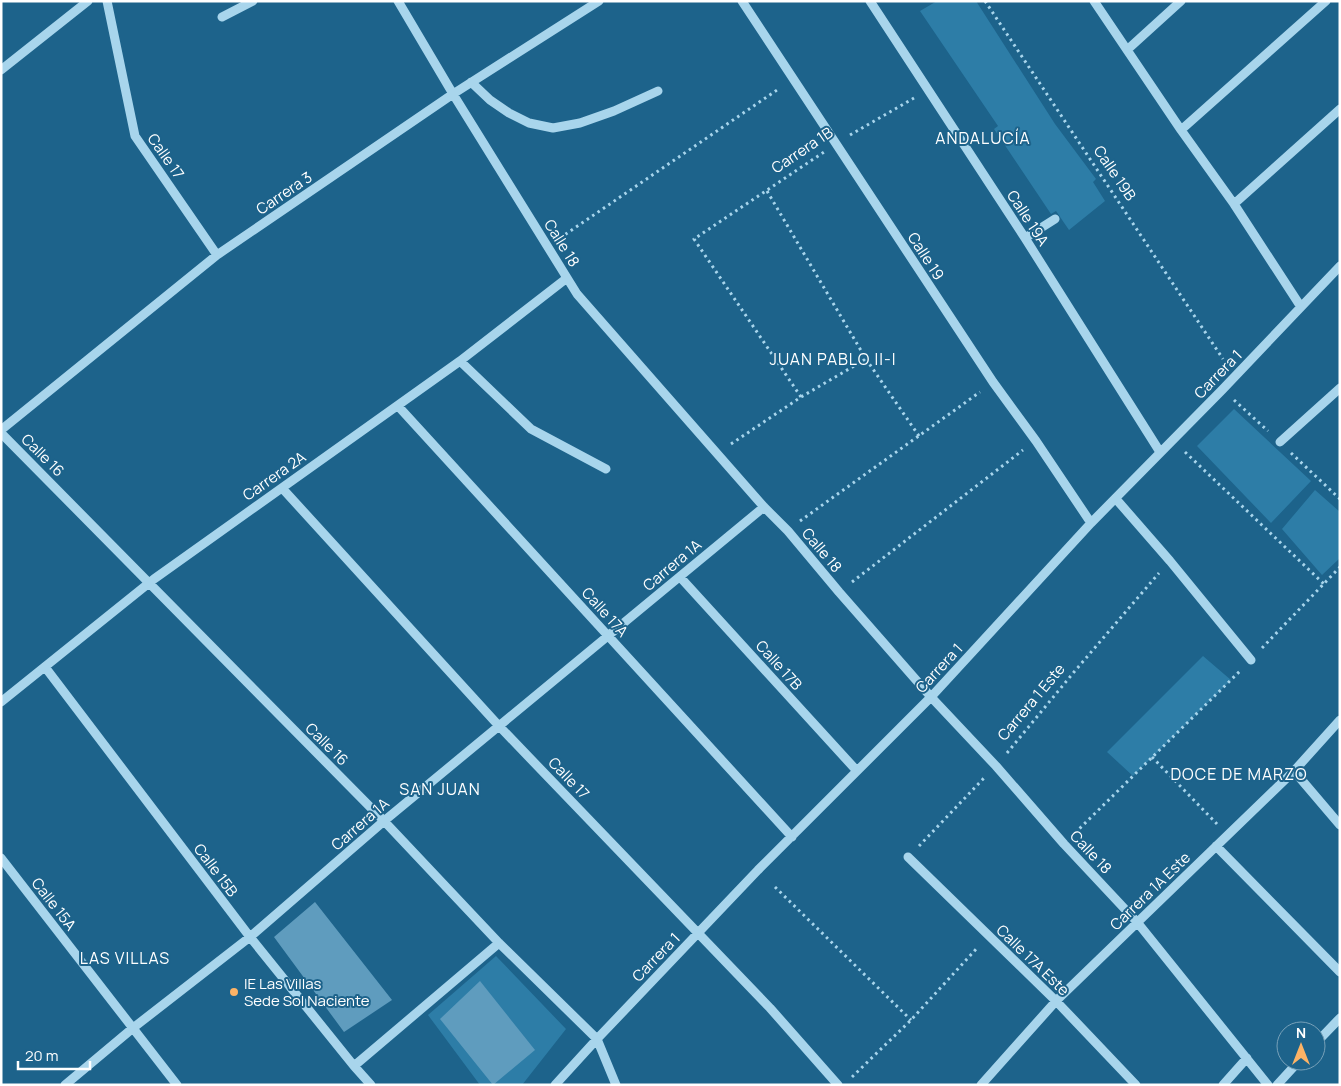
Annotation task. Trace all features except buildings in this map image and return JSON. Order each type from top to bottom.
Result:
[{"type":"street","points":[[1,70],[88,1]]},
{"type":"street","name":"Calle 17","points":[[107,1],[135,136],[217,255]]},
{"type":"street","points":[[222,17],[252,1]]},
{"type":"street","name":"Calle 18","points":[[398,1],[576,294],[764,507],[788,531],[931,697],[996,766],[1064,844],[1138,922],[1268,1085]]},
{"type":"street","name":"Carrera 3","points":[[1,431],[217,255],[471,82],[599,1]]},
{"type":"street","name":"Calle 19","points":[[742,1],[993,382],[1036,441],[1091,524]]},
{"type":"street","name":"Calle 19A","points":[[870,1],[1025,238],[1160,452]]},
{"type":"street","points":[[1094,1],[1181,130],[1234,204],[1301,307]]},
{"type":"street","points":[[1127,50],[1181,1]]},
{"type":"street","points":[[1181,130],[1326,1]]},
{"type":"street","points":[[471,82],[490,100],[509,113],[530,123],[553,128],[580,123],[614,111],[658,91]]},
{"type":"street","points":[[1234,204],[1340,110]]},
{"type":"street","points":[[1025,238],[1055,219]]},
{"type":"street","name":"Carrera 1","points":[[555,1085],[792,837],[931,697],[1091,524],[1340,266]]},
{"type":"street","name":"Carrera 2A","points":[[1,702],[149,583],[460,361],[567,278]]},
{"type":"street","points":[[460,361],[531,429],[606,469]]},
{"type":"street","points":[[1280,442],[1340,388]]},
{"type":"street","name":"Calle 17A","points":[[398,406],[792,837]]},
{"type":"street","name":"Calle 16","points":[[1,431],[384,821],[499,942],[597,1039],[616,1085]]},
{"type":"street","name":"Calle 17","points":[[282,488],[499,726],[770,1008],[838,1085]]},
{"type":"street","points":[[1116,499],[1170,561],[1251,660]]},
{"type":"street","name":"Carrera 1A","points":[[66,1085],[134,1028],[250,937],[384,821],[764,507]]},
{"type":"street","name":"Calle 17B","points":[[680,577],[857,771]]},
{"type":"street","name":"Calle 15B","points":[[45,667],[250,937],[371,1085]]},
{"type":"street","name":"Carrera 1A Este","points":[[981,1085],[1056,1002],[1294,771],[1340,720]]},
{"type":"street","points":[[1294,771],[1340,825]]},
{"type":"street","points":[[1216,846],[1340,972]]},
{"type":"street","name":"Calle 17A Este","points":[[908,857],[1056,1002],[1131,1083]]},
{"type":"street","name":"Calle 15A","points":[[1,858],[177,1085]]},
{"type":"street","points":[[354,1066],[499,942]]},
{"type":"street","points":[[1326,1033],[1340,1018]]},
{"type":"street","points":[[1223,1085],[1247,1058]]},
{"type":"street","points":[[1277,1085],[1290,1071]]},
{"type":"path","name":"Calle 19B","points":[[985,1],[1223,359]]},
{"type":"path","points":[[548,247],[793,79]]},
{"type":"path","name":"Carrera 1B","points":[[802,397],[694,239],[835,144],[927,90]]},
{"type":"path","points":[[767,191],[866,359],[919,436]]},
{"type":"path","points":[[717,453],[802,397],[866,359]]},
{"type":"path","points":[[788,531],[993,382]]},
{"type":"path","points":[[1173,438],[1180,447],[1324,584]]},
{"type":"path","points":[[839,592],[1036,441]]},
{"type":"path","name":"Carrera 1 Este","points":[[908,857],[996,766],[1170,561]]},
{"type":"path","points":[[1064,844],[1166,744]]},
{"type":"path","points":[[1152,757],[1228,835]]},
{"type":"path","points":[[775,887],[910,1020]]},
{"type":"path","points":[[851,1078],[910,1020],[989,936]]},
{"type":"shaded area","points":[[937,1],[976,1],[1055,124],[1096,179],[1093,182],[1105,201],[1069,230],[1056,211],[1051,214],[994,129],[998,126],[920,11]]},
{"type":"shaded area","points":[[1234,409],[1311,481],[1271,523],[1197,446]]},
{"type":"shaded area","points":[[1315,490],[1340,512],[1340,558],[1322,575],[1282,529]]},
{"type":"shaded area","points":[[1203,656],[1231,680],[1133,776],[1107,752]]},
{"type":"shaded area","points":[[496,956],[566,1029],[522,1085],[480,1085],[428,1015]]},
{"type":"place","name":"IE Las Villas Sede Sol Naciente","points":[[234,992]]},
{"type":"district","name":"ANDALUCÍA","points":[[983,138]]},
{"type":"district","name":"JUAN PABLO II-I","points":[[833,359]]},
{"type":"district","name":"DOCE DE MARZO","points":[[1239,774]]},
{"type":"district","name":"SAN JUAN","points":[[440,789]]},
{"type":"district","name":"LAS VILLAS","points":[[125,958]]}]
